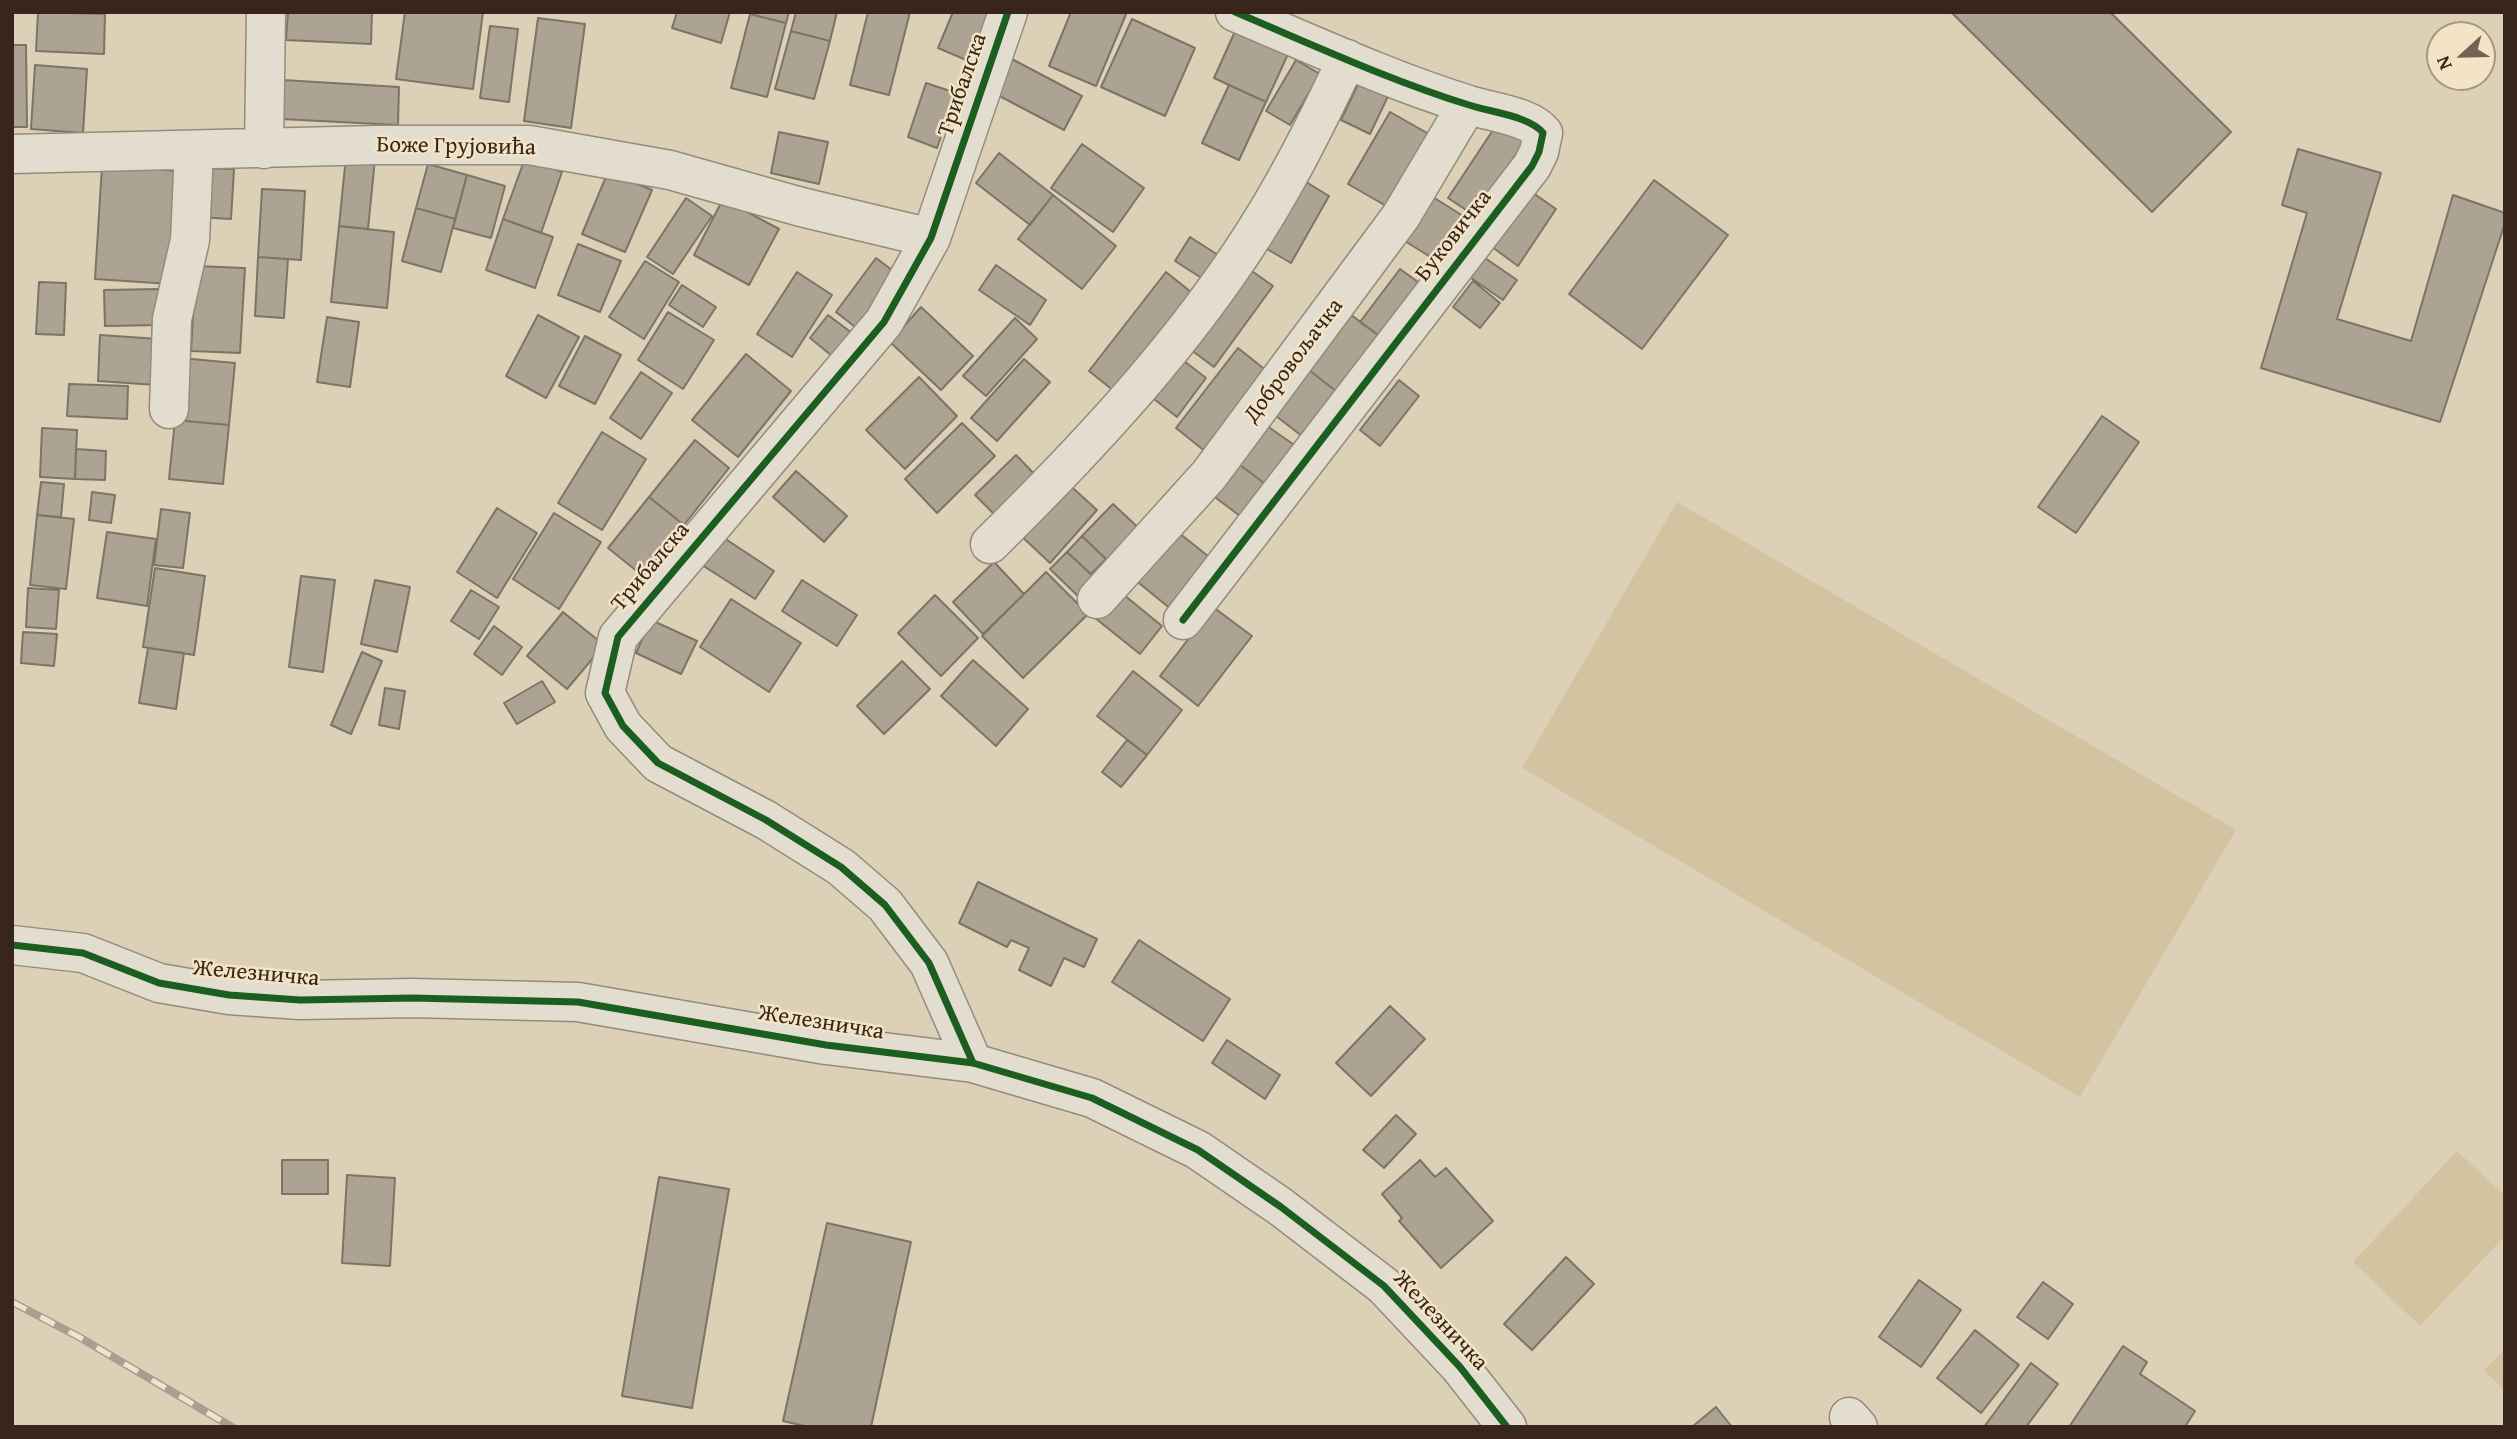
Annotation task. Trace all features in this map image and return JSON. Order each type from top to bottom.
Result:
[{"type":"street","points":[[264,149],[266,12]]},
{"type":"street","name":"Трибалска","points":[[973,1063],[929,963],[885,905],[841,867],[766,820],[658,763],[623,726],[606,693],[618,637],[884,322],[931,239],[1008,12]]},
{"type":"street","name":"Буковичка","points":[[1183,620],[1532,166],[1543,134],[1532,123],[1467,105],[1235,12]]},
{"type":"street","points":[[990,544],[1107,424],[1211,296],[1277,197],[1310,137],[1347,59]]},
{"type":"street","name":"Добровољачка","points":[[1097,600],[1209,475],[1401,216],[1467,105]]},
{"type":"street","name":"Боже Грујовића","points":[[12,154],[378,145],[529,145],[670,170],[801,207],[931,239]]},
{"type":"street","points":[[169,409],[172,319],[190,240],[194,151]]},
{"type":"street","name":"Железничка","points":[[12,945],[83,953],[159,983],[229,995],[300,1000],[412,998],[578,1002],[826,1045],[973,1063],[1092,1098],[1198,1150],[1281,1207],[1384,1286],[1460,1367],[1507,1427]]},
{"type":"shaded area","points":[[1677,502],[2236,830],[2080,1097],[1522,768]]},
{"type":"shaded area","points":[[2457,1151],[2505,1196],[2505,1236],[2420,1326],[2353,1262]]},
{"type":"shaded area","points":[[2505,1349],[2505,1391],[2484,1370]]},
{"type":"building","points":[[38,12],[105,14],[104,54],[36,51]]},
{"type":"building","points":[[288,12],[372,12],[371,44],[286,40]]},
{"type":"building","points":[[405,12],[483,12],[473,89],[396,79]]},
{"type":"building","points":[[677,12],[730,12],[721,43],[672,28]]},
{"type":"building","points":[[789,12],[786,23],[750,14]]},
{"type":"building","points":[[796,12],[837,12],[830,41],[791,31]]},
{"type":"building","points":[[868,12],[910,12],[889,95],[850,85]]},
{"type":"building","points":[[953,12],[992,12],[971,62],[938,48]]},
{"type":"building","points":[[1071,12],[1127,12],[1096,86],[1049,66]]},
{"type":"building","points":[[1951,12],[2110,12],[2231,132],[2152,212]]},
{"type":"building","points":[[750,14],[786,23],[767,97],[731,88]]},
{"type":"building","points":[[538,18],[585,24],[571,128],[524,121]]},
{"type":"building","points":[[1132,19],[1195,48],[1165,116],[1101,87]]},
{"type":"building","points":[[490,26],[518,29],[509,102],[480,98]]},
{"type":"building","points":[[1237,27],[1289,52],[1266,102],[1214,78]]},
{"type":"building","points":[[791,31],[830,41],[814,99],[775,89]]},
{"type":"building","points":[[12,45],[26,45],[27,127],[12,127]]},
{"type":"building","points":[[1008,57],[1082,96],[1064,130],[990,91]]},
{"type":"building","points":[[1296,60],[1320,74],[1290,125],[1266,111]]},
{"type":"building","points":[[35,65],[87,69],[83,133],[31,129]]},
{"type":"building","points":[[1362,76],[1391,90],[1370,134],[1341,120]]},
{"type":"building","points":[[283,80],[399,87],[398,125],[281,119]]},
{"type":"building","points":[[926,83],[956,93],[937,148],[908,137]]},
{"type":"building","points":[[1229,85],[1266,102],[1239,160],[1202,143]]},
{"type":"building","points":[[1390,112],[1436,138],[1395,211],[1348,184]]},
{"type":"building","points":[[1497,124],[1524,142],[1475,216],[1448,198]]},
{"type":"building","points":[[779,132],[828,142],[819,184],[771,173]]},
{"type":"building","points":[[1082,144],[1144,188],[1113,232],[1051,188]]},
{"type":"building","points":[[2298,149],[2381,173],[2337,319],[2411,341],[2453,195],[2505,213],[2505,223],[2440,422],[2261,368],[2307,213],[2282,205]]},
{"type":"building","points":[[999,153],[1053,195],[1030,225],[976,183]]},
{"type":"building","points":[[346,156],[375,159],[368,229],[339,226]]},
{"type":"building","points":[[525,158],[562,172],[541,233],[503,219]]},
{"type":"building","points":[[428,164],[467,175],[455,219],[416,208]]},
{"type":"building","points":[[102,166],[178,171],[171,284],[95,279]]},
{"type":"building","points":[[199,168],[234,169],[231,219],[197,217]]},
{"type":"building","points":[[608,172],[652,190],[625,252],[582,234]]},
{"type":"building","points":[[467,175],[505,186],[491,238],[453,228]]},
{"type":"building","points":[[1298,177],[1329,196],[1291,263],[1260,245]]},
{"type":"building","points":[[1654,180],[1728,235],[1642,349],[1569,294]]},
{"type":"building","points":[[1526,188],[1556,209],[1518,266],[1488,244]]},
{"type":"building","points":[[262,189],[305,191],[301,260],[258,257]]},
{"type":"building","points":[[1428,194],[1468,219],[1440,263],[1400,238]]},
{"type":"building","points":[[1053,195],[1116,246],[1082,289],[1018,239]]},
{"type":"building","points":[[686,198],[712,216],[673,274],[647,257]]},
{"type":"building","points":[[723,199],[779,229],[749,285],[694,255]]},
{"type":"building","points":[[416,208],[455,219],[441,272],[402,261]]},
{"type":"building","points":[[503,219],[553,237],[535,288],[486,270]]},
{"type":"building","points":[[339,226],[394,232],[387,308],[331,302]]},
{"type":"building","points":[[1190,237],[1229,262],[1214,286],[1175,261]]},
{"type":"building","points":[[578,244],[621,261],[600,312],[558,295]]},
{"type":"building","points":[[1472,249],[1517,280],[1503,300],[1458,269]]},
{"type":"building","points":[[258,257],[288,259],[284,318],[255,316]]},
{"type":"building","points":[[876,258],[900,276],[859,330],[836,312]]},
{"type":"building","points":[[645,261],[679,282],[644,339],[609,317]]},
{"type":"building","points":[[1242,264],[1273,286],[1214,367],[1183,344]]},
{"type":"building","points":[[996,265],[1046,300],[1030,325],[979,290]]},
{"type":"building","points":[[196,266],[245,268],[240,353],[191,351]]},
{"type":"building","points":[[1400,269],[1422,285],[1382,338],[1360,322]]},
{"type":"building","points":[[797,272],[832,295],[792,357],[757,334]]},
{"type":"building","points":[[1166,272],[1196,296],[1119,395],[1089,371]]},
{"type":"building","points":[[1473,281],[1500,303],[1480,328],[1453,307]]},
{"type":"building","points":[[39,282],[66,283],[64,335],[36,334]]},
{"type":"building","points":[[682,285],[716,307],[703,327],[669,305]]},
{"type":"building","points":[[161,289],[162,325],[105,326],[104,290]]},
{"type":"building","points":[[921,307],[973,356],[941,390],[890,342]]},
{"type":"building","points":[[1342,308],[1382,338],[1341,395],[1301,364]]},
{"type":"building","points":[[668,312],[714,340],[683,389],[638,360]]},
{"type":"building","points":[[538,315],[579,337],[546,398],[506,376]]},
{"type":"building","points":[[828,315],[856,336],[837,360],[810,338]]},
{"type":"building","points":[[327,317],[359,322],[350,387],[317,382]]},
{"type":"building","points":[[1015,318],[1037,339],[986,396],[963,376]]},
{"type":"building","points":[[100,335],[159,339],[156,385],[98,381]]},
{"type":"building","points":[[585,336],[621,355],[595,404],[559,386]]},
{"type":"building","points":[[1238,348],[1268,372],[1206,452],[1176,428]]},
{"type":"building","points":[[746,354],[791,391],[738,457],[692,420]]},
{"type":"building","points":[[181,358],[235,363],[229,425],[175,420]]},
{"type":"building","points":[[1024,359],[1050,382],[997,441],[971,418]]},
{"type":"building","points":[[1184,361],[1206,378],[1177,417],[1154,399]]},
{"type":"building","points":[[1301,364],[1341,395],[1307,440],[1267,409]]},
{"type":"building","points":[[641,372],[672,393],[641,439],[610,418]]},
{"type":"building","points":[[919,377],[957,416],[905,469],[866,430]]},
{"type":"building","points":[[1399,380],[1419,396],[1380,446],[1360,430]]},
{"type":"building","points":[[69,384],[128,386],[127,419],[67,416]]},
{"type":"building","points":[[2102,416],[2139,442],[2076,533],[2038,507]]},
{"type":"building","points":[[175,420],[229,425],[223,484],[169,479]]},
{"type":"building","points":[[1260,421],[1297,447],[1268,486],[1232,459]]},
{"type":"building","points":[[962,423],[995,456],[937,513],[905,479]]},
{"type":"building","points":[[42,428],[77,430],[75,479],[40,477]]},
{"type":"building","points":[[602,432],[646,459],[602,530],[558,503]]},
{"type":"building","points":[[695,440],[729,468],[684,525],[649,497]]},
{"type":"building","points":[[76,449],[106,451],[105,480],[75,479]]},
{"type":"building","points":[[1016,455],[1041,481],[1000,520],[975,495]]},
{"type":"building","points":[[1232,459],[1268,486],[1244,519],[1208,492]]},
{"type":"building","points":[[796,471],[847,516],[824,542],[773,497]]},
{"type":"building","points":[[1064,480],[1097,510],[1050,563],[1017,532]]},
{"type":"building","points":[[41,482],[64,484],[61,517],[37,515]]},
{"type":"building","points":[[92,492],[115,495],[111,523],[89,520]]},
{"type":"building","points":[[649,497],[684,525],[643,576],[608,548]]},
{"type":"building","points":[[1113,504],[1144,533],[1113,566],[1082,536]]},
{"type":"building","points":[[497,508],[537,533],[497,598],[457,572]]},
{"type":"building","points":[[161,509],[190,513],[183,568],[154,565]]},
{"type":"building","points":[[554,513],[601,542],[559,609],[513,579]]},
{"type":"building","points":[[37,515],[74,519],[66,589],[30,585]]},
{"type":"building","points":[[1174,529],[1213,560],[1172,610],[1134,579]]},
{"type":"building","points":[[107,532],[156,539],[147,606],[97,598]]},
{"type":"building","points":[[721,536],[774,571],[755,599],[702,565]]},
{"type":"building","points":[[1082,536],[1106,559],[1091,574],[1067,552]]},
{"type":"building","points":[[1067,552],[1099,582],[1082,600],[1050,569]]},
{"type":"building","points":[[994,562],[1024,594],[983,634],[953,602]]},
{"type":"building","points":[[155,568],[205,576],[194,655],[143,647]]},
{"type":"building","points":[[1046,572],[1088,614],[1023,678],[982,636]]},
{"type":"building","points":[[301,576],[335,580],[323,672],[289,667]]},
{"type":"building","points":[[375,580],[410,587],[397,652],[361,644]]},
{"type":"building","points":[[802,580],[857,615],[837,646],[782,611]]},
{"type":"building","points":[[28,588],[59,590],[56,629],[26,627]]},
{"type":"building","points":[[471,590],[499,607],[479,639],[451,621]]},
{"type":"building","points":[[1118,590],[1162,626],[1140,654],[1095,618]]},
{"type":"building","points":[[935,595],[978,638],[941,676],[898,633]]},
{"type":"building","points":[[731,599],[801,643],[769,692],[700,647]]},
{"type":"building","points":[[1213,607],[1252,636],[1198,706],[1160,676]]},
{"type":"building","points":[[563,612],[604,645],[567,689],[527,656]]},
{"type":"building","points":[[651,620],[697,641],[681,674],[636,653]]},
{"type":"building","points":[[494,626],[522,647],[502,675],[474,654]]},
{"type":"building","points":[[23,632],[57,634],[54,666],[21,663]]},
{"type":"building","points":[[148,648],[184,653],[176,709],[139,703]]},
{"type":"building","points":[[362,652],[382,661],[351,734],[331,725]]},
{"type":"building","points":[[973,660],[1028,709],[996,746],[941,696]]},
{"type":"building","points":[[902,661],[930,689],[884,734],[857,706]]},
{"type":"building","points":[[1133,671],[1182,710],[1147,755],[1097,716]]},
{"type":"building","points":[[542,681],[555,702],[517,724],[504,703]]},
{"type":"building","points":[[385,688],[405,691],[399,729],[379,725]]},
{"type":"building","points":[[1127,740],[1147,755],[1121,787],[1102,772]]},
{"type":"building","points":[[978,882],[1097,939],[1084,967],[1064,958],[1051,986],[1019,970],[1029,948],[1011,940],[1007,947],[959,923]]},
{"type":"building","points":[[1139,940],[1230,999],[1203,1041],[1112,982]]},
{"type":"building","points":[[1390,1006],[1425,1039],[1371,1096],[1336,1063]]},
{"type":"building","points":[[1227,1040],[1280,1075],[1265,1099],[1212,1063]]},
{"type":"building","points":[[1396,1115],[1416,1134],[1384,1168],[1363,1150]]},
{"type":"building","points":[[282,1160],[328,1160],[328,1194],[282,1194]]},
{"type":"building","points":[[1420,1160],[1435,1177],[1446,1168],[1493,1221],[1441,1268],[1399,1221],[1402,1218],[1382,1194]]},
{"type":"building","points":[[347,1175],[395,1178],[390,1266],[342,1263]]},
{"type":"building","points":[[659,1177],[729,1189],[692,1408],[622,1396]]},
{"type":"building","points":[[827,1223],[911,1242],[871,1427],[809,1427],[783,1421]]},
{"type":"building","points":[[1566,1257],[1594,1284],[1532,1350],[1504,1324]]},
{"type":"building","points":[[1919,1280],[1961,1310],[1921,1367],[1879,1337]]},
{"type":"building","points":[[2043,1282],[2073,1304],[2048,1339],[2017,1317]]},
{"type":"building","points":[[1975,1330],[2019,1365],[1981,1413],[1937,1378]]},
{"type":"building","points":[[2123,1346],[2147,1362],[2140,1374],[2195,1411],[2185,1427],[2069,1427]]},
{"type":"building","points":[[2031,1363],[2058,1384],[2026,1427],[1984,1427]]},
{"type":"building","points":[[1716,1407],[1732,1427],[1692,1427]]},
{"type":"railway","points":[[12,1302],[79,1337],[232,1427]]},
{"type":"cycle path","points":[[973,1063],[929,963],[885,905],[841,867],[766,820],[658,763],[623,726],[605,693],[618,637],[884,322],[931,238],[1008,12]]},
{"type":"cycle path","points":[[1183,620],[1532,166],[1539,152],[1543,133],[1529,122],[1410,85],[1235,12]]},
{"type":"cycle path","points":[[12,945],[83,953],[159,983],[229,995],[300,1000],[412,998],[578,1002],[826,1045],[973,1063],[1092,1098],[1198,1150],[1281,1207],[1384,1286],[1460,1367],[1507,1427]]}]
